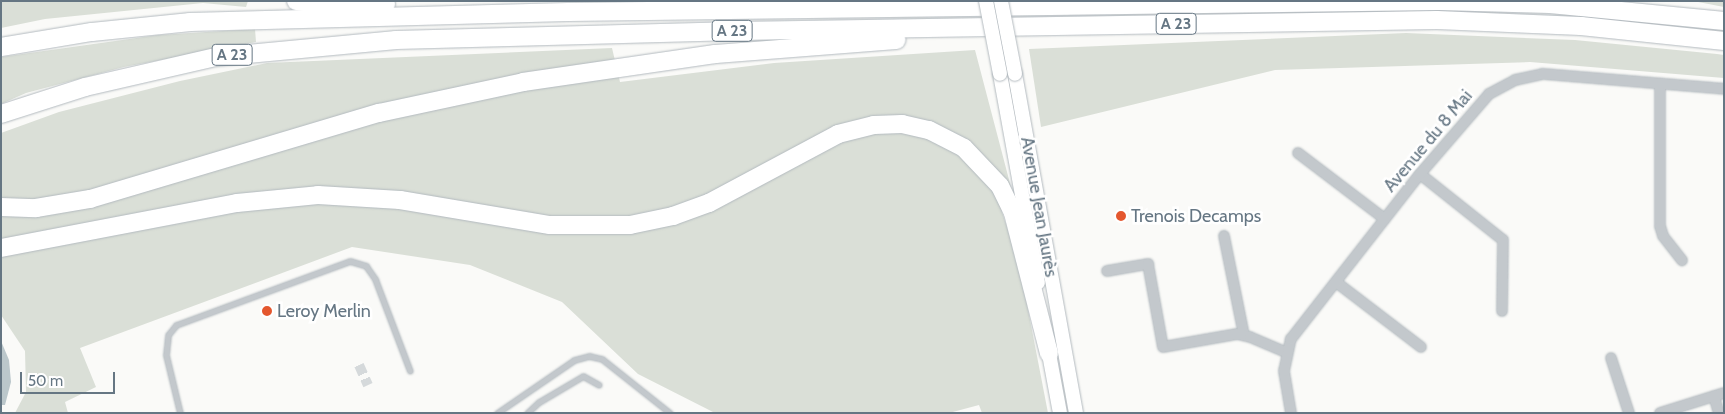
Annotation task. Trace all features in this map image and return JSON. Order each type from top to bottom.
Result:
[{"type":"highway","points":[[296,1],[405,5],[479,14]]},
{"type":"highway","name":"A 23","points":[[1,47],[92,32],[190,22],[479,14],[1411,1],[1545,3],[1724,21]]},
{"type":"highway","name":"A 23","points":[[1,114],[60,93],[216,57],[303,47],[499,37],[994,27],[1481,21],[1659,32],[1724,41]]},
{"type":"highway","points":[[1,208],[36,208],[84,200],[379,113],[542,78],[763,49],[964,36],[994,27]]},
{"type":"highway","points":[[1,248],[237,203],[318,195],[400,200],[550,225],[630,226],[673,216],[709,203],[838,134],[874,125],[902,124],[929,130],[964,148],[1000,186],[1013,213],[1049,353]]},
{"type":"main road","name":"Avenue Jean Jaurès","points":[[986,1],[1060,413]]},
{"type":"main road","name":"Avenue Jean Jaurès","points":[[1001,1],[1076,413]]},
{"type":"street","name":"Avenue du 8 Mai","points":[[1290,413],[1284,376],[1286,352],[1294,334],[1420,174],[1488,94],[1515,80],[1543,74],[1724,89]]},
{"type":"street","points":[[1660,84],[1660,226],[1663,236],[1682,260]]},
{"type":"street","points":[[1298,152],[1385,219]]},
{"type":"street","points":[[1420,174],[1502,240],[1502,311]]},
{"type":"street","points":[[1224,236],[1244,335]]},
{"type":"street","points":[[1107,270],[1148,264],[1162,347],[1244,335],[1286,352]]},
{"type":"street","points":[[1336,282],[1421,347]]},
{"type":"street","points":[[1611,358],[1630,413]]},
{"type":"street","points":[[1660,413],[1719,394],[1719,413]]},
{"type":"lane","points":[[180,413],[166,348],[168,335],[176,325],[350,261],[366,266],[375,279],[410,371]]},
{"type":"lane","points":[[497,413],[574,360],[589,356],[602,359],[670,413]]},
{"type":"lane","points":[[527,413],[538,402],[583,376],[599,385]]},
{"type":"shaded area","points":[[1,1],[248,1],[246,7],[203,3],[45,19],[1,28]]},
{"type":"shaded area","points":[[1693,1],[1724,1],[1724,7]]},
{"type":"shaded area","points":[[255,29],[256,42],[124,67],[26,93],[1,104],[1,57],[158,35]]},
{"type":"shaded area","points":[[1406,33],[1575,40],[1717,54],[1724,55],[1724,78],[1530,62],[1275,70],[1041,127],[1029,49]]},
{"type":"shaded area","points":[[612,48],[620,82],[774,63],[975,50],[1012,191],[1002,212],[1019,263],[1048,413],[982,413],[979,405],[949,413],[715,413],[638,374],[562,302],[470,265],[352,247],[80,348],[96,387],[65,402],[68,413],[15,413],[26,392],[25,351],[1,315],[1,133],[59,112],[180,81],[267,63]]},
{"type":"shaded area","points":[[1,341],[9,360],[11,382],[5,405],[1,405]]},
{"type":"tunnel","points":[[359,365],[368,385]]},
{"type":"place","name":"Trenois Decamps","points":[[1121,216]]},
{"type":"place","name":"Leroy Merlin","points":[[267,311]]}]
